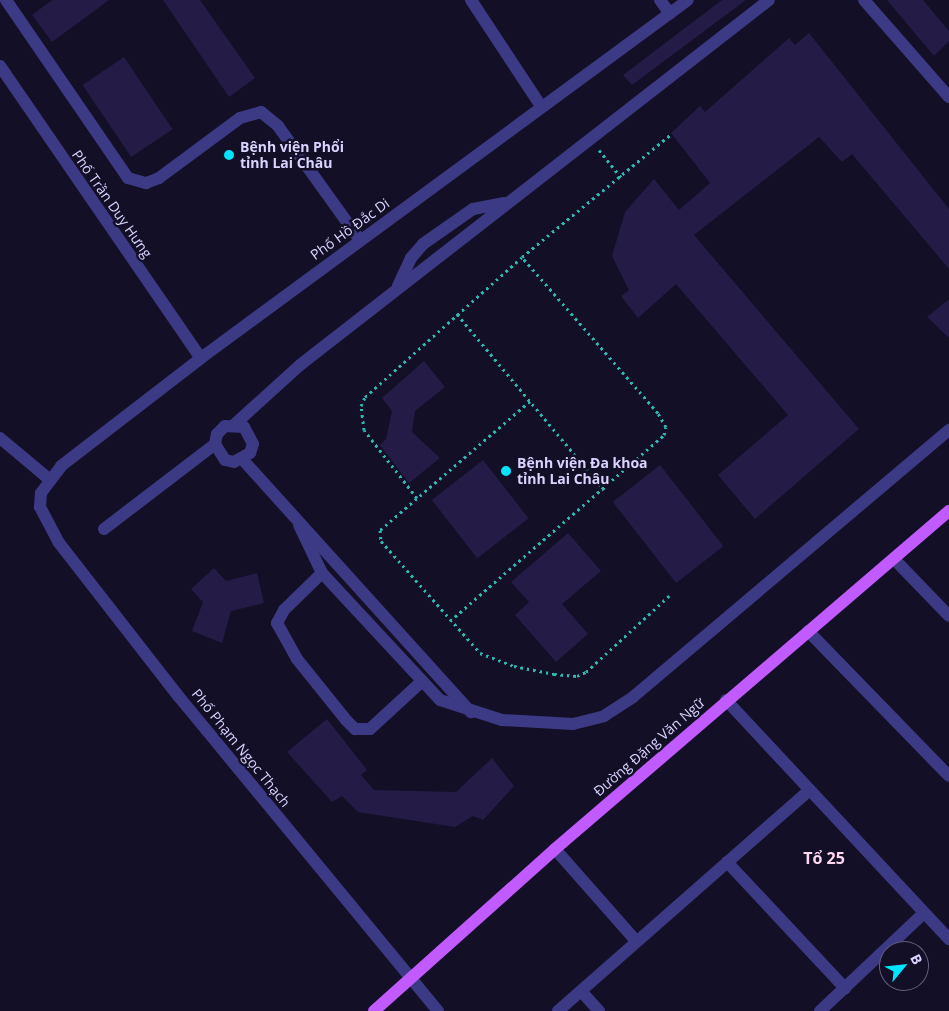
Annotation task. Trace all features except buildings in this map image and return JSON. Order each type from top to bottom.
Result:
[{"type":"main road","name":"Đường Đặng Văn Ngữ","points":[[374,1011],[555,849],[726,700],[949,511]]},
{"type":"street","points":[[6,0],[128,178],[146,183],[159,178],[240,118],[261,112],[278,126],[360,240]]},
{"type":"street","points":[[471,0],[541,106]]},
{"type":"street","points":[[660,0],[670,14]]},
{"type":"street","name":"Phố Hồ Đắc Di","points":[[41,493],[49,479],[201,358],[541,106],[688,0]]},
{"type":"street","points":[[104,529],[215,444],[217,434],[235,424],[300,365],[589,138],[769,0]]},
{"type":"street","points":[[864,0],[949,97]]},
{"type":"street","name":"Phố Trần Duy Hưng","points":[[0,66],[201,358]]},
{"type":"street","points":[[397,288],[411,258],[423,244],[473,209],[506,203]]},
{"type":"street","points":[[215,444],[225,460],[244,460],[250,453],[251,434],[235,424]]},
{"type":"street","points":[[299,525],[322,573],[420,683],[440,700],[472,713],[529,724],[563,725],[588,722],[618,708],[949,430]]},
{"type":"street","points":[[0,438],[49,479]]},
{"type":"street","points":[[244,460],[299,525],[472,713]]},
{"type":"street","name":"Phố Phạm Ngọc Thạch","points":[[41,493],[40,507],[59,543],[185,705],[438,1011]]},
{"type":"street","points":[[894,559],[949,616]]},
{"type":"street","points":[[322,573],[284,610],[277,623],[297,659],[346,720],[355,729],[370,730],[420,683]]},
{"type":"street","points":[[808,631],[949,776]]},
{"type":"street","points":[[726,700],[949,940]]},
{"type":"street","points":[[558,1011],[810,790]]},
{"type":"street","points":[[555,849],[636,942]]},
{"type":"street","points":[[727,862],[844,988]]},
{"type":"street","points":[[820,1011],[924,913]]},
{"type":"street","points":[[581,991],[599,1011]]},
{"type":"path","points":[[417,498],[364,430],[361,406],[372,391],[522,257],[672,134]]},
{"type":"path","points":[[589,138],[621,177]]},
{"type":"path","points":[[450,621],[657,444],[666,427],[658,413],[522,257]]},
{"type":"path","points":[[457,314],[604,490]]},
{"type":"path","points":[[530,401],[417,498],[378,535],[468,642],[496,660],[577,676],[599,662],[669,596]]},
{"type":"place","name":"Bệnh viện Phổi tỉnh Lai Châu","points":[[229,155]]},
{"type":"place","name":"Bệnh viện Đa khoa tỉnh Lai Châu","points":[[506,471]]},
{"type":"district","name":"Tổ 25","points":[[824,858]]}]
